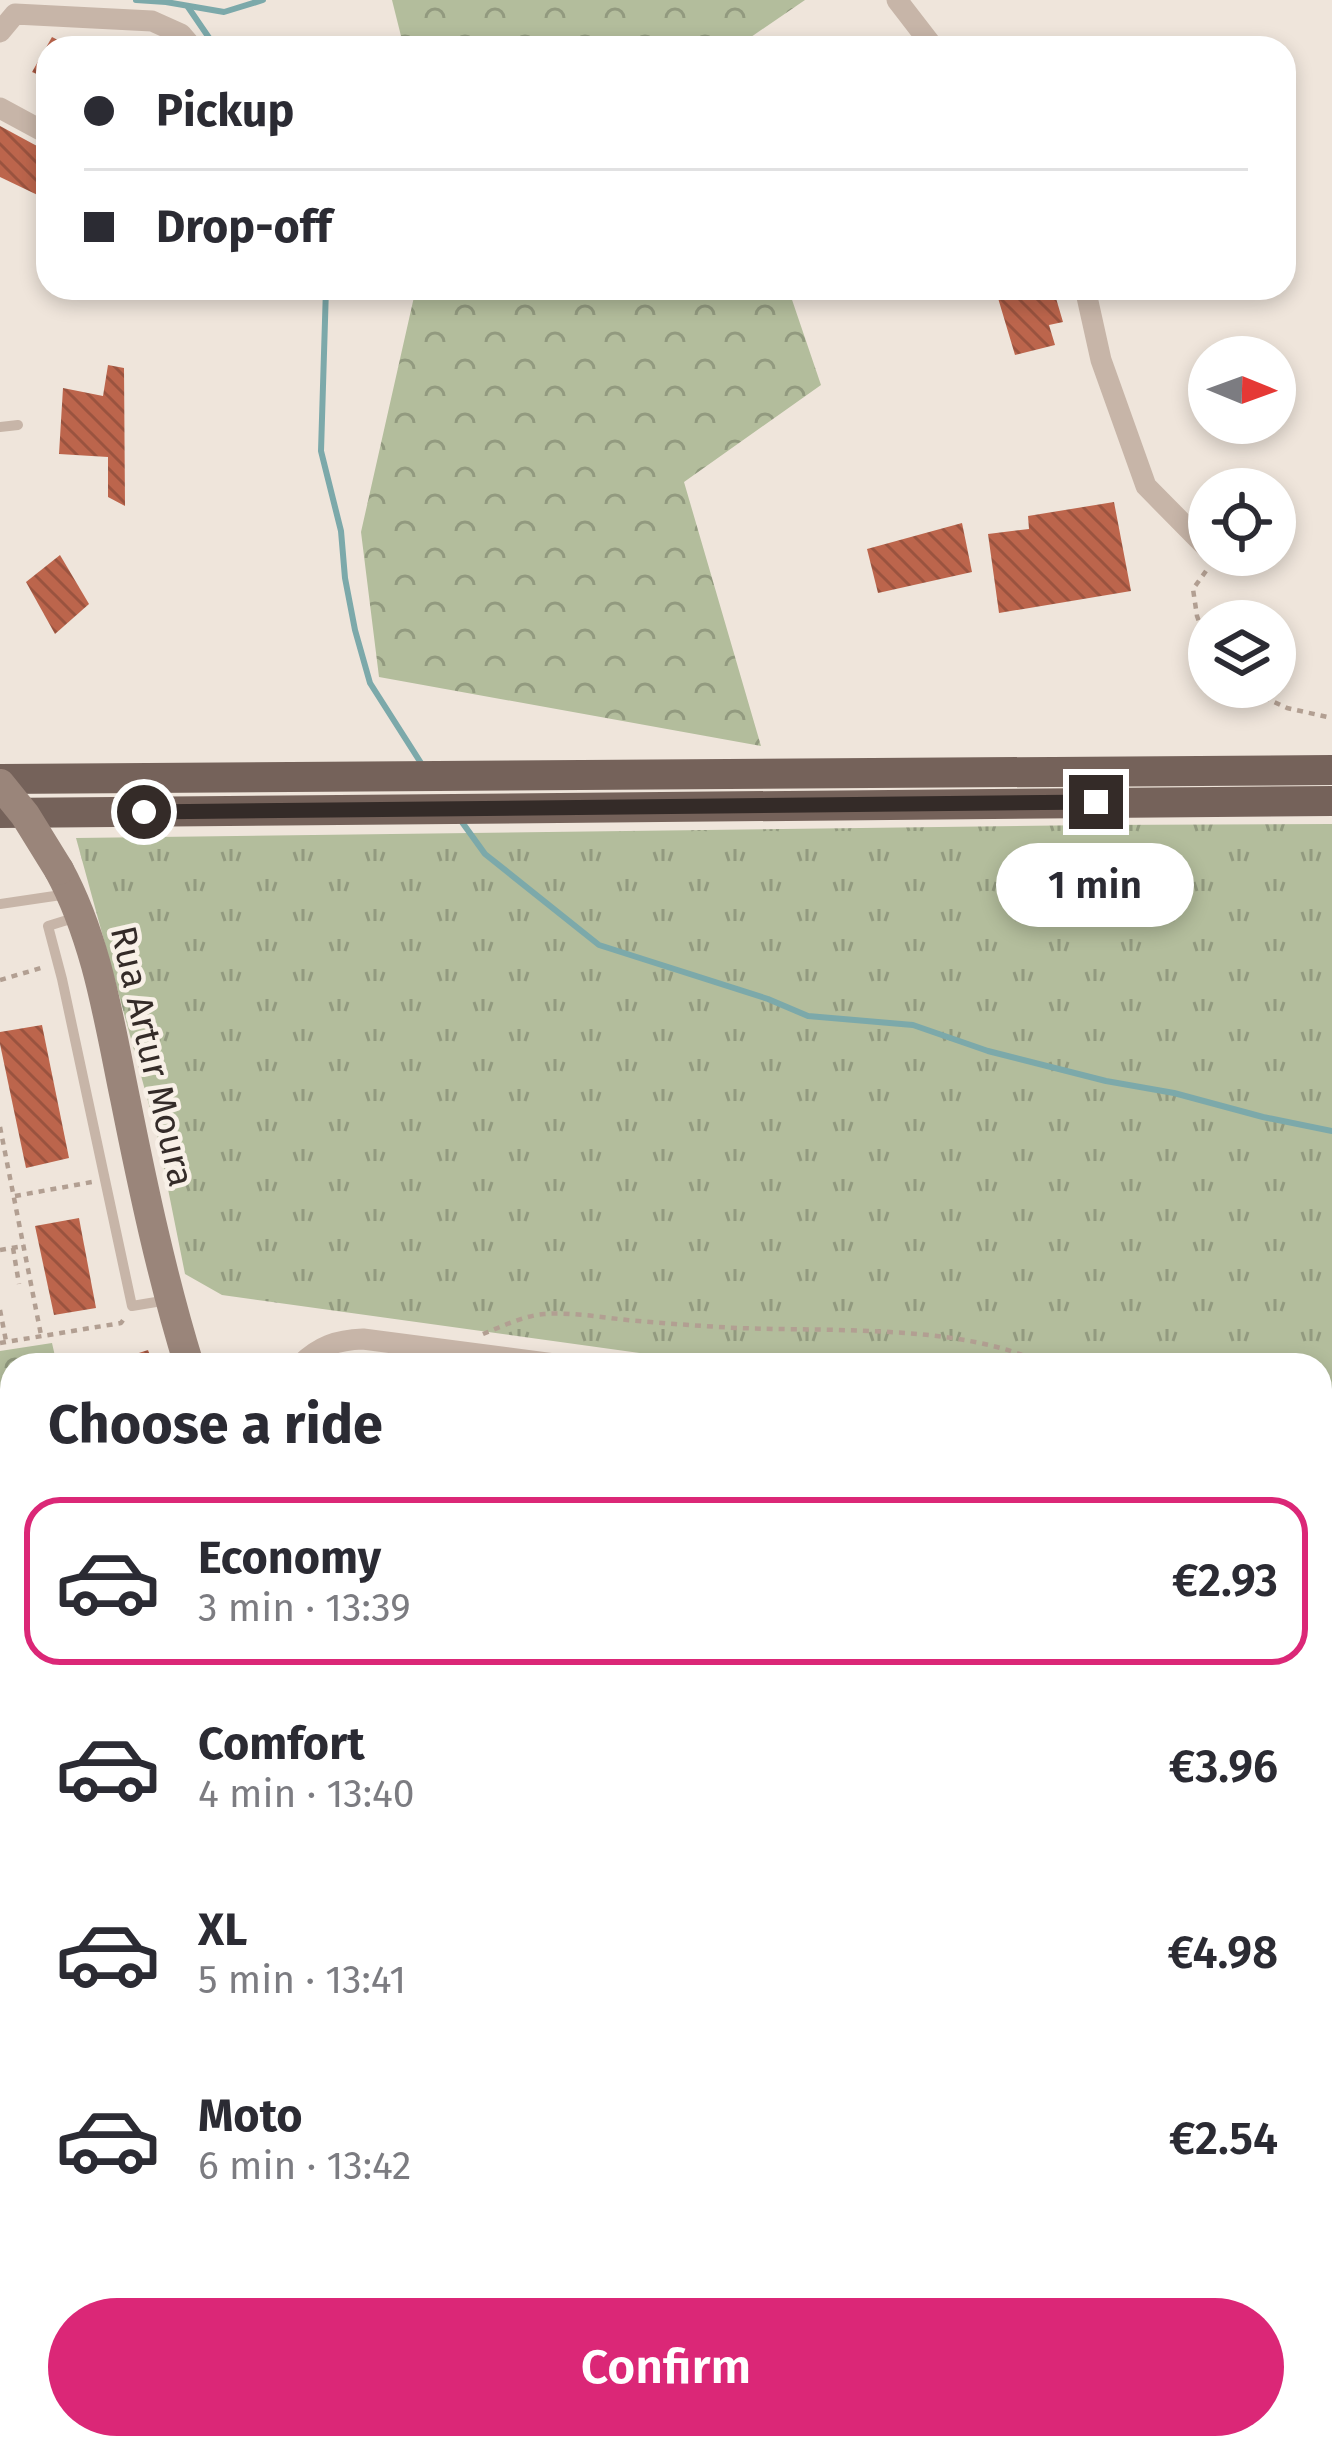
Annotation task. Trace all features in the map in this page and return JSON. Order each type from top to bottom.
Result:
[{"type":"main road","points":[[0,782],[1332,770]]},
{"type":"main road","name":"Rua Artur Moura","points":[[0,782],[70,893],[100,984],[170,1300],[187,1353]]},
{"type":"main road","points":[[0,813],[1332,801]]},
{"type":"street","points":[[896,0],[924,36]]},
{"type":"street","points":[[0,32],[15,14],[152,22],[183,36]]},
{"type":"street","points":[[0,107],[36,127]]},
{"type":"street","points":[[1088,300],[1101,360],[1146,486],[1188,529]]},
{"type":"street","points":[[315,1353],[323,1346],[363,1339],[437,1353]]},
{"type":"lane","points":[[0,427],[19,425]]},
{"type":"lane","points":[[0,904],[70,893]]},
{"type":"lane","points":[[70,893],[48,926],[132,1306],[170,1300]]},
{"type":"path","points":[[1287,708],[1332,718]]},
{"type":"path","points":[[0,980],[58,963]]},
{"type":"path","points":[[0,1126],[41,1335]]},
{"type":"path","points":[[0,1181],[10,1179]]},
{"type":"path","points":[[14,1196],[105,1180]]},
{"type":"path","points":[[0,1250],[24,1246]]},
{"type":"path","points":[[13,1248],[19,1284]]},
{"type":"path","points":[[0,1310],[3,1342],[121,1323],[132,1306]]},
{"type":"path","points":[[470,1353],[472,1339],[543,1314],[953,1338],[1017,1353]]},
{"type":"green space","points":[[392,0],[805,0],[752,36],[401,36]]},
{"type":"green space","points":[[413,300],[792,300],[821,385],[684,482],[761,746],[379,677],[361,532]]},
{"type":"green space","points":[[1332,824],[1332,1353],[640,1353],[222,1295],[185,1274],[157,1134],[76,838]]},
{"type":"green space","points":[[52,1343],[54,1353],[0,1353]]},
{"type":"building","points":[[0,126],[36,146],[36,194],[0,177]]},
{"type":"building","points":[[999,300],[1057,300],[1063,322],[1049,325],[1055,345],[1015,355]]},
{"type":"building","points":[[108,365],[124,368],[125,506],[108,497],[108,457],[59,454],[63,388],[103,396]]},
{"type":"building","points":[[1114,502],[1131,591],[999,613],[988,534],[1029,529],[1028,516]]},
{"type":"building","points":[[962,523],[972,572],[878,593],[867,549]]},
{"type":"building","points":[[60,555],[89,604],[55,634],[26,582]]},
{"type":"building","points":[[42,1025],[69,1158],[26,1168],[0,1032]]},
{"type":"building","points":[[79,1218],[96,1308],[54,1315],[35,1226]]},
{"type":"waterway","points":[[136,0],[224,12],[263,0]]},
{"type":"waterway","points":[[188,7],[208,36]]},
{"type":"waterway","points":[[326,300],[321,451],[341,531],[355,630],[370,683],[421,763]]},
{"type":"waterway","points":[[459,818],[485,854],[599,945],[808,1016],[913,1025],[988,1051],[1106,1081],[1332,1131]]},
{"type":"route","points":[[144,812],[1096,802]]}]
